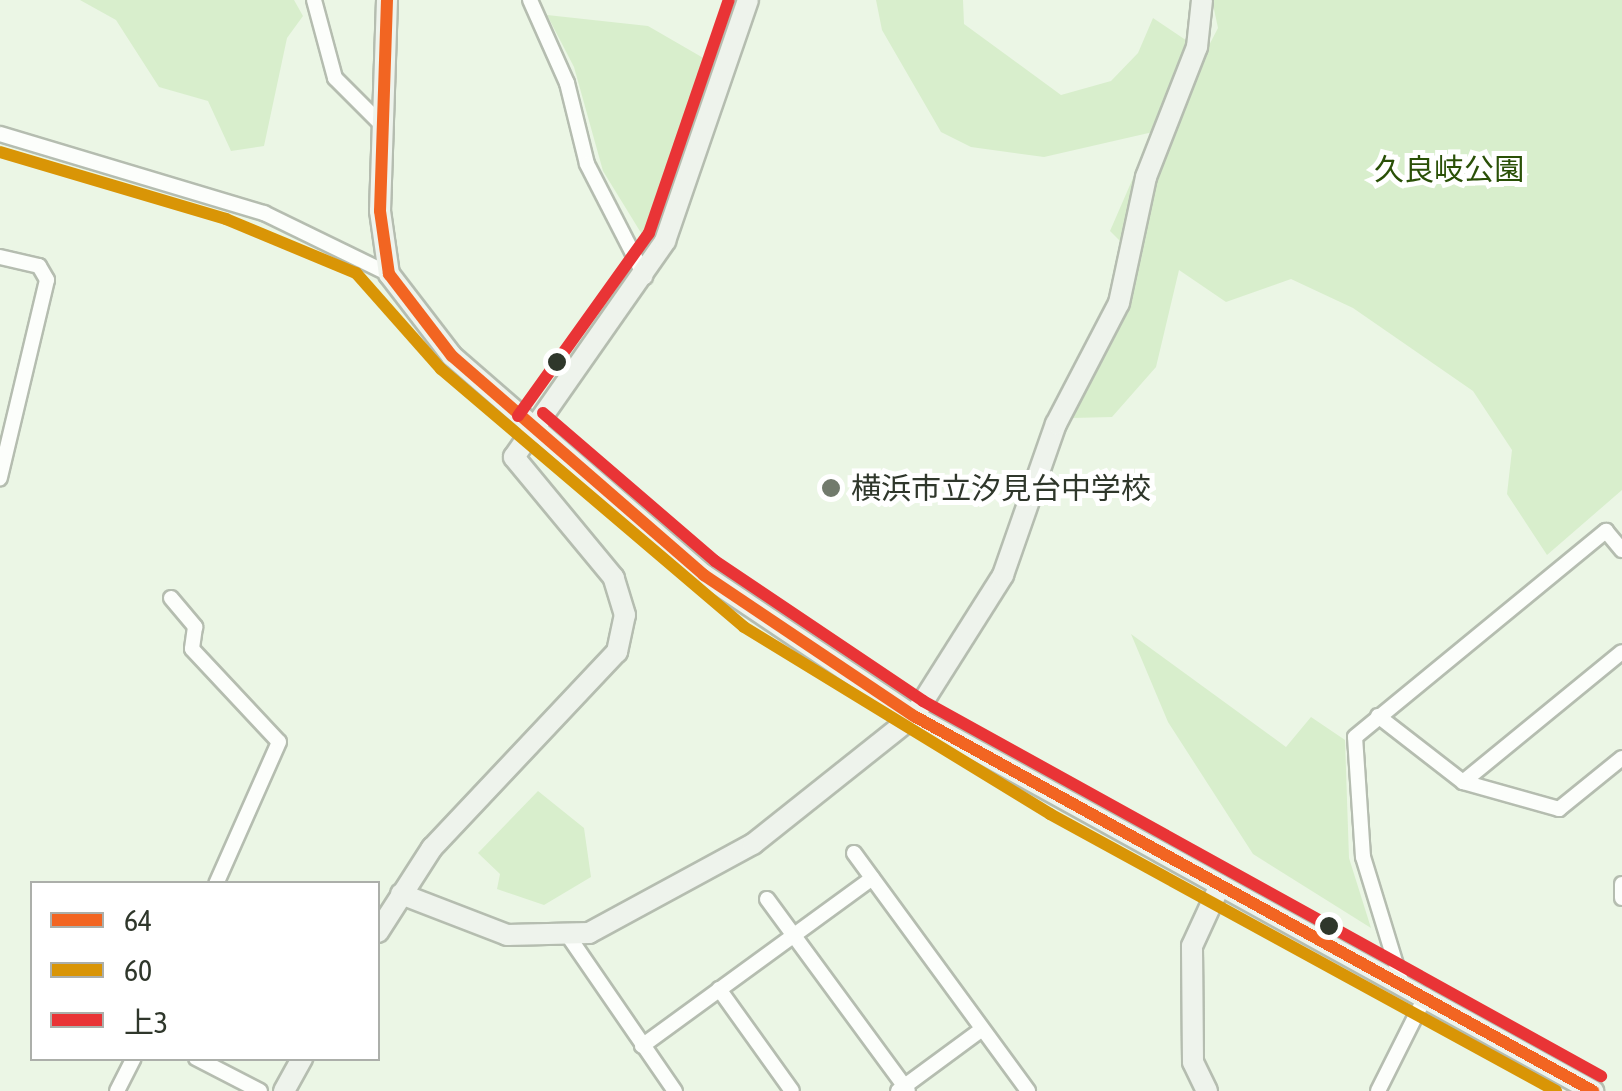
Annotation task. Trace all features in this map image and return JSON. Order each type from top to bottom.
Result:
[{"type":"street","points":[[314,0],[335,78],[380,123]]},
{"type":"street","points":[[387,0],[380,123],[390,274]]},
{"type":"street","points":[[530,0],[568,83],[587,164],[645,277]]},
{"type":"street","points":[[380,929],[432,848],[605,672],[624,632],[614,578],[517,468],[517,444],[645,277],[686,198],[748,0]]},
{"type":"street","points":[[402,894],[507,935],[568,938],[614,924],[753,844],[914,716],[1002,575],[1056,424],[1119,303],[1146,178],[1197,47],[1202,0]]},
{"type":"street","points":[[0,134],[264,213],[390,274],[452,356],[729,594],[914,716],[1401,981],[1593,1091]]},
{"type":"street","points":[[0,256],[39,266],[46,280],[0,478]]},
{"type":"street","points":[[1401,981],[1363,857],[1351,766],[1356,737],[1606,531],[1622,550]]},
{"type":"street","points":[[171,598],[194,627],[192,649],[279,742],[217,881]]},
{"type":"street","points":[[1462,782],[1622,652]]},
{"type":"street","points":[[1378,716],[1462,782],[1560,809],[1620,763]]},
{"type":"street","points":[[854,853],[1028,1091]]},
{"type":"street","points":[[642,1046],[872,878]]},
{"type":"street","points":[[1622,884],[1622,898]]},
{"type":"street","points":[[1208,1091],[1192,1062],[1192,946],[1220,885]]},
{"type":"street","points":[[768,898],[903,1089],[982,1028]]},
{"type":"street","points":[[568,938],[675,1091]]},
{"type":"street","points":[[719,989],[792,1091]]},
{"type":"street","points":[[1378,1091],[1426,995]]},
{"type":"street","points":[[117,1091],[132,1061]]},
{"type":"street","points":[[202,1061],[260,1091]]},
{"type":"street","points":[[284,1091],[300,1061]]},
{"type":"green space","points":[[80,0],[294,0],[303,16],[287,38],[264,146],[231,151],[208,101],[159,87],[116,20]]},
{"type":"green space","name":"久良岐公園","points":[[876,0],[963,0],[964,24],[1061,95],[1111,81],[1138,53],[1153,18],[1205,53],[1218,28],[1212,0],[1622,0],[1622,490],[1547,555],[1507,494],[1512,450],[1473,391],[1353,308],[1291,279],[1226,302],[1179,270],[1156,367],[1112,417],[1072,418],[1128,310],[1140,261],[1110,231],[1153,132],[1044,157],[971,147],[941,132],[882,30]]},
{"type":"green space","points":[[547,15],[648,26],[712,63],[646,241],[603,171],[574,67]]},
{"type":"green space","points":[[1131,634],[1286,747],[1311,717],[1345,740],[1349,858],[1371,928],[1253,854],[1168,722]]},
{"type":"green space","points":[[538,791],[584,828],[591,877],[544,905],[497,889],[500,874],[478,853]]},
{"type":"transit line","name":"64","points":[[387,0],[380,211],[389,274],[452,356],[704,575],[914,716],[1593,1091]]},
{"type":"transit line","name":"上3","points":[[518,416],[649,233],[729,0]]},
{"type":"transit line","name":"60","points":[[0,152],[226,219],[356,273],[441,369],[744,627],[1050,814],[1556,1091]]},
{"type":"transit line","name":"上3","points":[[543,413],[715,561],[923,701],[1601,1076]]},
{"type":"place","name":"横浜市立汐見台中学校","points":[[831,488]]}]
